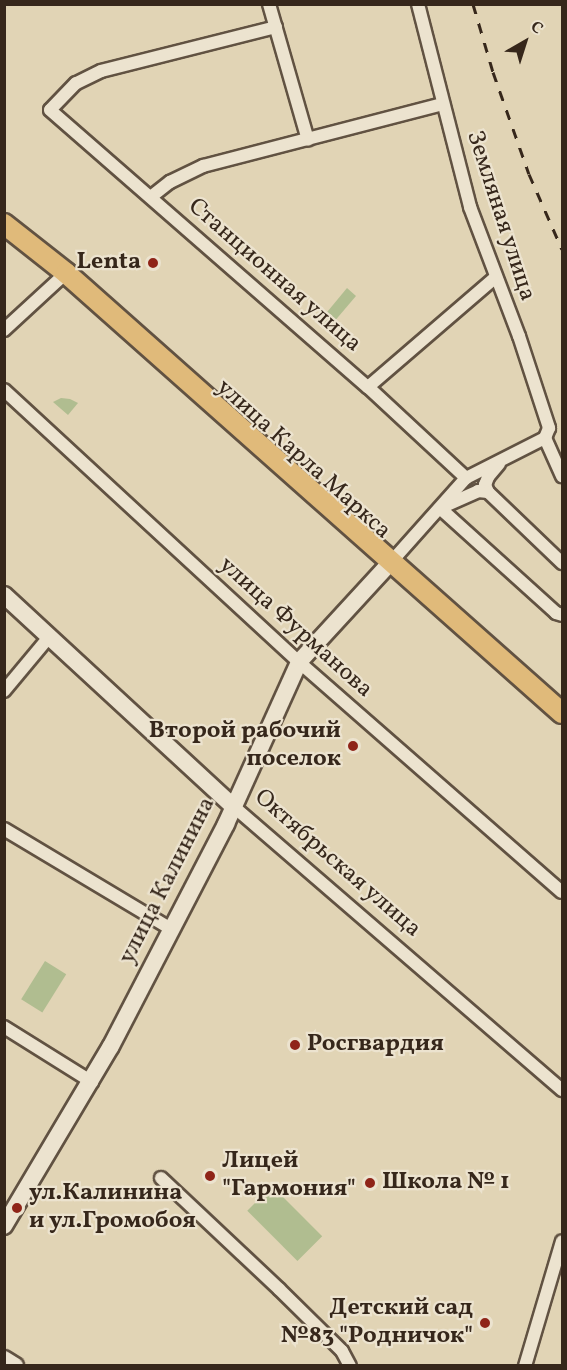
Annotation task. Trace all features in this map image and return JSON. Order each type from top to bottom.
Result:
[{"type":"main road","name":"улица Карла Маркса","points":[[4,224],[388,564],[562,713]]},
{"type":"main road","name":"улица Карла Маркса","points":[[388,564],[562,728]]},
{"type":"main road","name":"улица Калинина","points":[[6,1219],[92,1082],[233,806],[299,662],[388,564]]},
{"type":"main road","name":"Октябрьская улица","points":[[4,595],[233,806]]},
{"type":"main road","points":[[4,1359],[15,1365]]},
{"type":"street","points":[[269,4],[308,140]]},
{"type":"street","name":"Земляная улица","points":[[418,4],[470,207],[549,428],[545,438],[562,476]]},
{"type":"street","name":"Станционная улица","points":[[276,27],[101,71],[76,83],[50,110],[152,196],[368,387],[466,478]]},
{"type":"street","points":[[152,196],[170,182],[203,166],[442,104]]},
{"type":"street","name":"улица Карла Маркса","points":[[4,236],[64,275]]},
{"type":"street","points":[[4,330],[64,275]]},
{"type":"street","points":[[368,387],[496,278]]},
{"type":"street","name":"улица Фурманова","points":[[4,390],[299,662],[562,892]]},
{"type":"street","points":[[388,564],[441,509],[466,478],[545,438]]},
{"type":"street","points":[[512,454],[492,470],[485,485],[488,492],[562,563]]},
{"type":"street","points":[[441,509],[478,491],[488,492]]},
{"type":"street","points":[[441,509],[556,613],[562,615]]},
{"type":"street","points":[[4,691],[49,637]]},
{"type":"street","name":"Октябрьская улица","points":[[233,806],[562,1090]]},
{"type":"street","points":[[4,829],[171,929]]},
{"type":"street","points":[[4,1027],[92,1082]]},
{"type":"street","points":[[161,1178],[342,1351],[350,1365]]},
{"type":"street","points":[[525,1365],[562,1241]]},
{"type":"green space","points":[[347,288],[356,296],[333,323],[322,327],[318,323]]},
{"type":"green space","points":[[61,398],[78,403],[68,415],[53,402]]},
{"type":"green space","points":[[45,961],[66,974],[42,1012],[21,999]]},
{"type":"green space","points":[[272,1186],[322,1236],[297,1261],[247,1211]]},
{"type":"railway","points":[[473,4],[493,72],[529,174],[562,249]]},
{"type":"place","name":"Lenta","points":[[153,263]]},
{"type":"place","name":"Второй рабочий поселок","points":[[353,746]]},
{"type":"place","name":"Росгвардия","points":[[295,1045]]},
{"type":"place","name":"Лицей \"Гармония\"","points":[[210,1176]]},
{"type":"place","name":"Школа № 1","points":[[370,1183]]},
{"type":"place","name":"ул.Калинина и ул.Громобоя","points":[[17,1208]]},
{"type":"place","name":"Детский сад №83 \"Родничок\"","points":[[485,1323]]}]
